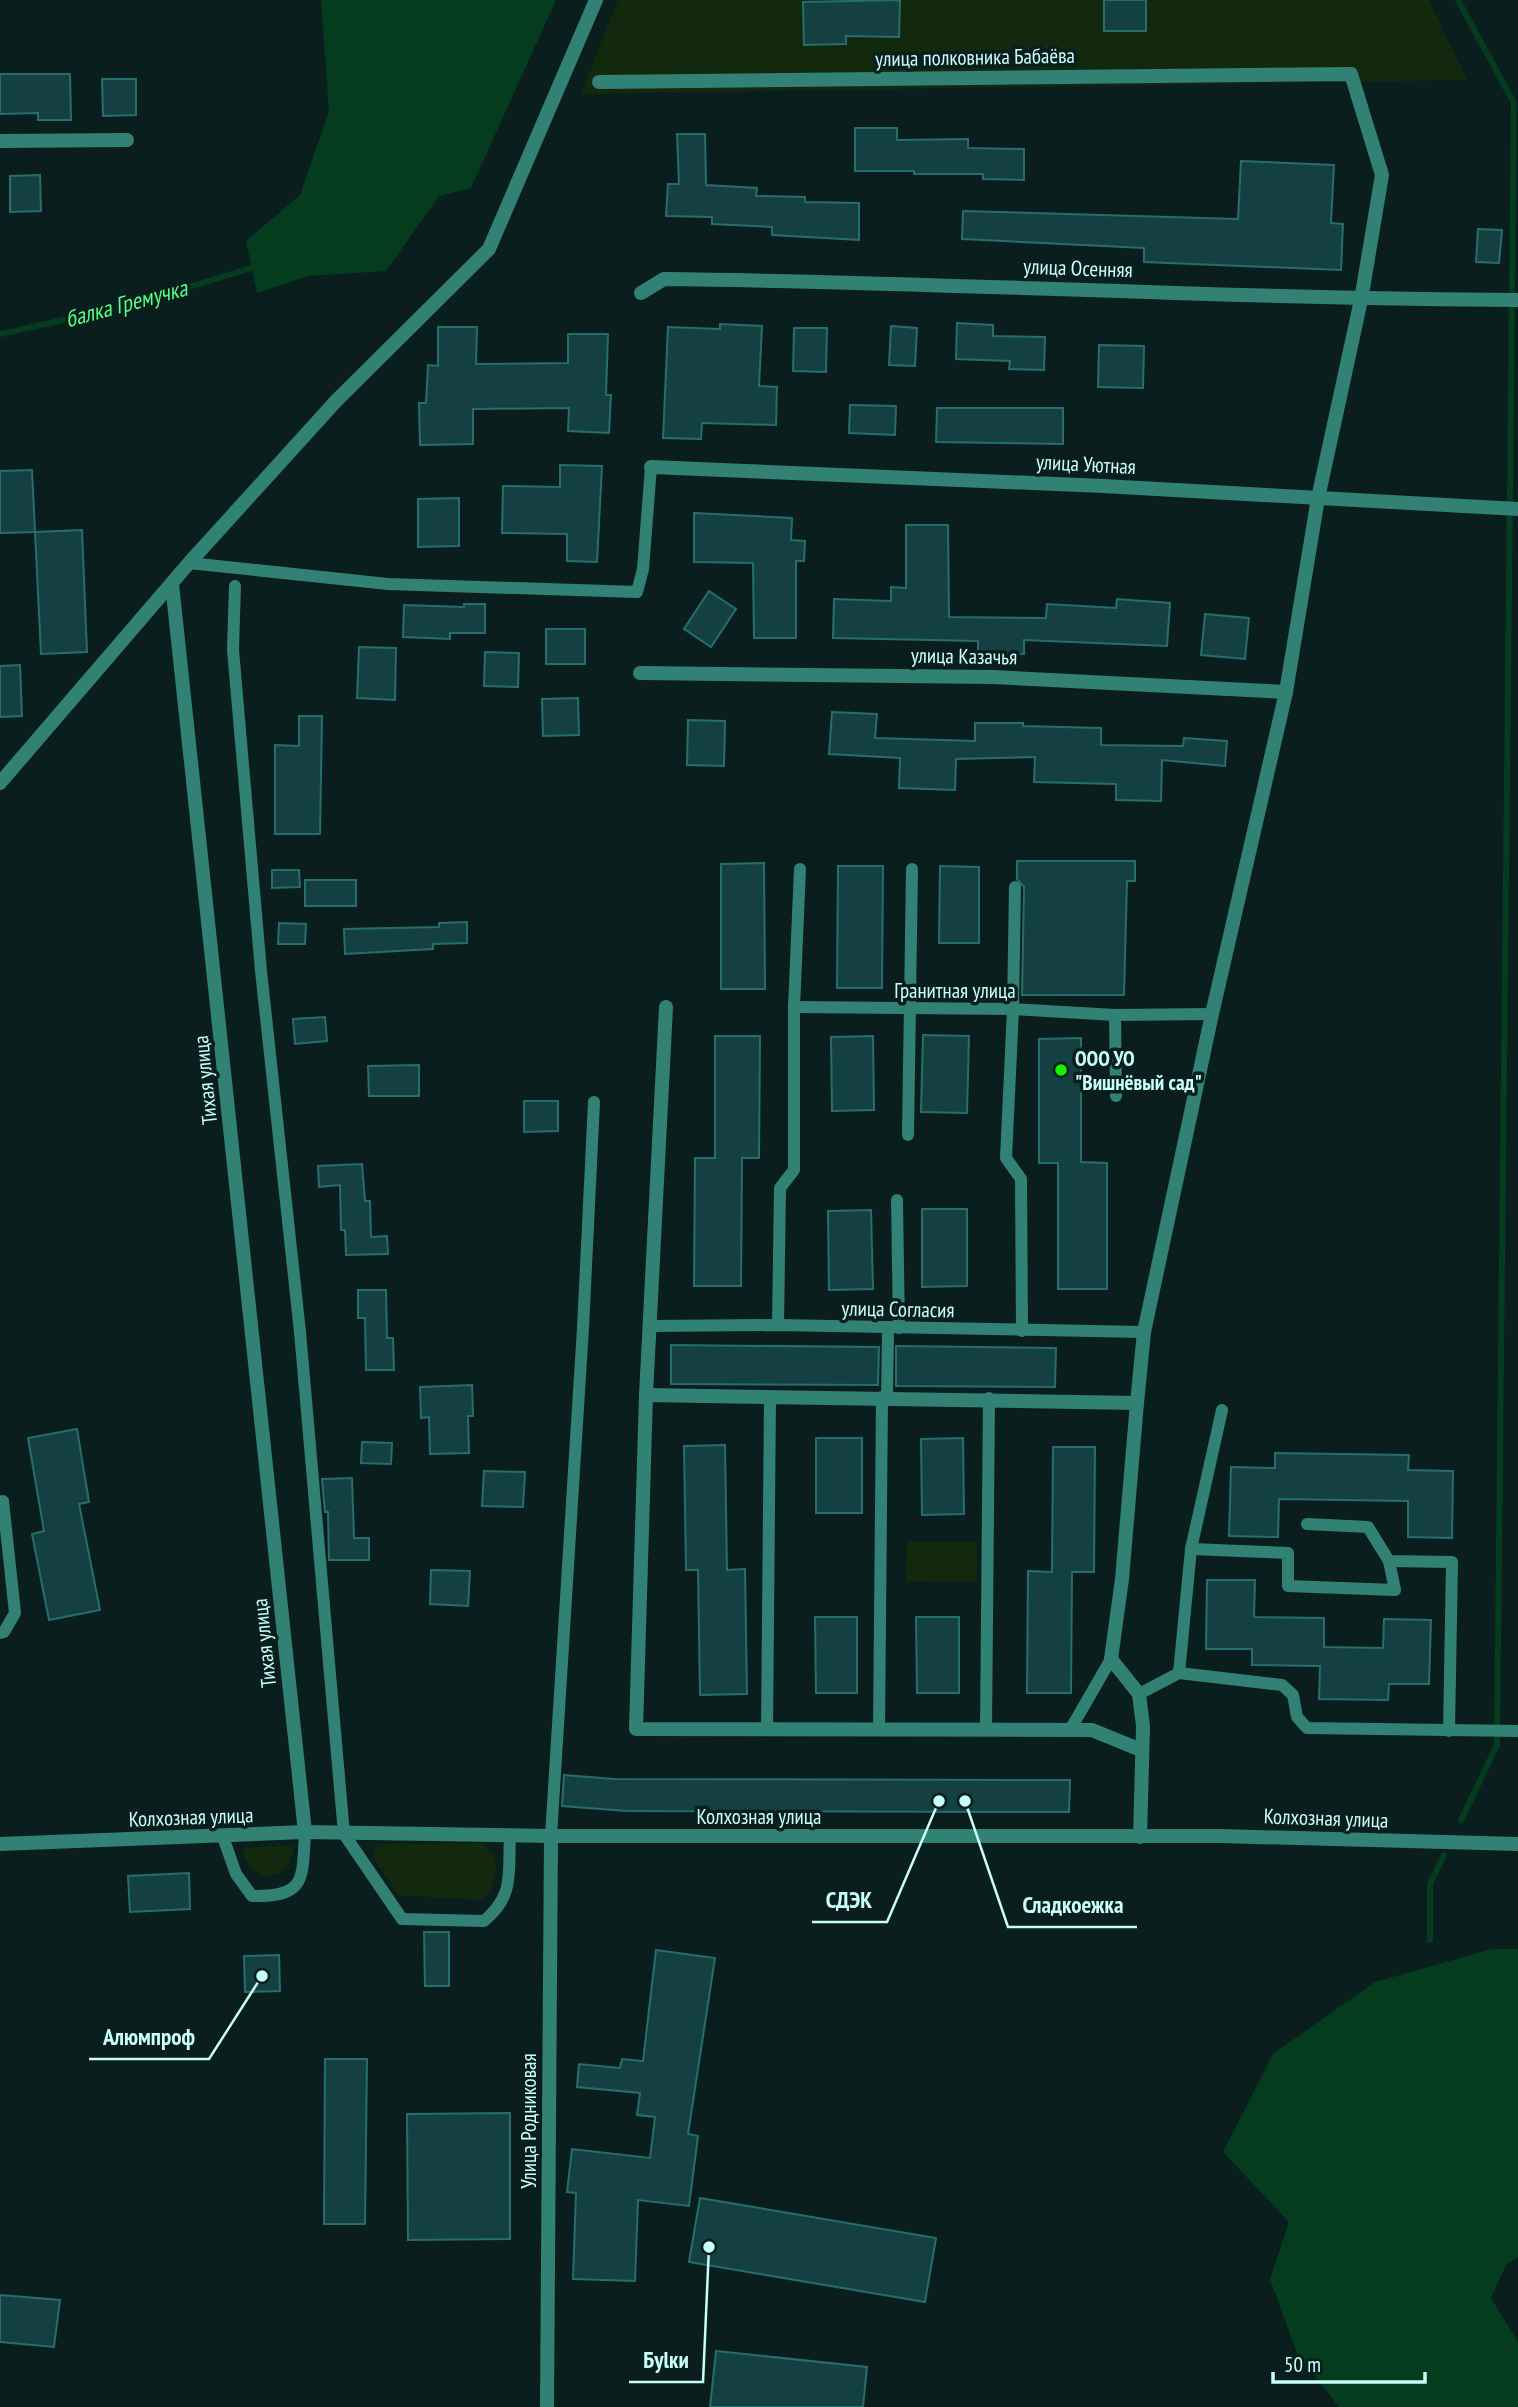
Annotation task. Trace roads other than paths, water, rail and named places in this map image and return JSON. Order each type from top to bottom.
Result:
[{"type":"street","points":[[0,783],[190,563],[336,401],[489,249],[596,0]]},
{"type":"street","name":"улица полковника Бабаёва","points":[[599,82],[1351,74],[1382,175],[1361,300]]},
{"type":"street","points":[[0,141],[127,140]]},
{"type":"street","name":"улица Осенняя","points":[[641,293],[664,279],[894,282],[1361,300],[1518,300]]},
{"type":"street","points":[[1140,1837],[1143,1726],[1139,1694],[1111,1659],[1122,1579],[1144,1332],[1212,1014],[1286,692],[1318,498],[1361,300]]},
{"type":"street","name":"улица Уютная","points":[[651,467],[1089,485],[1518,509]]},
{"type":"street","name":"Тихая улица","points":[[172,584],[305,1832]]},
{"type":"street","name":"улица Казачья","points":[[640,673],[993,677],[1286,692]]},
{"type":"street","points":[[666,1007],[646,1395],[636,1729],[1093,1730],[1141,1749]]},
{"type":"street","points":[[646,1395],[989,1398],[1137,1403]]},
{"type":"street","name":"Колхозная улица","points":[[0,1844],[305,1832],[551,1836],[1220,1836],[1518,1844]]},
{"type":"street","name":"Улица Родниковая","points":[[547,2407],[551,1836]]},
{"type":"lane","points":[[190,563],[388,584],[637,592],[643,569],[651,467]]},
{"type":"lane","points":[[234,586],[233,650],[259,958],[300,1332],[344,1834],[402,1919],[437,1921],[484,1921],[495,1912],[506,1898],[510,1835]]},
{"type":"lane","points":[[778,1325],[780,1188],[794,1170],[794,1007],[800,869]]},
{"type":"lane","points":[[908,1135],[912,869]]},
{"type":"lane","points":[[1015,887],[1006,1158],[1021,1179],[1022,1331]]},
{"type":"lane","name":"Гранитная улица","points":[[794,1007],[1013,1009],[1115,1015],[1212,1014]]},
{"type":"lane","points":[[1115,1015],[1116,1096]]},
{"type":"lane","points":[[551,1836],[581,1369],[594,1102]]},
{"type":"lane","points":[[879,1730],[884,1397],[893,1328],[897,1200]]},
{"type":"lane","name":"улица Согласия","points":[[651,1326],[778,1325],[1144,1332]]},
{"type":"lane","points":[[767,1730],[770,1396]]},
{"type":"lane","points":[[986,1730],[989,1398]]},
{"type":"lane","points":[[1179,1673],[1191,1549],[1222,1410]]},
{"type":"lane","points":[[0,1502],[3,1501],[15,1614],[4,1632],[0,1633]]},
{"type":"lane","points":[[1191,1549],[1287,1553],[1288,1586],[1395,1590],[1389,1561],[1367,1527],[1307,1524]]},
{"type":"lane","points":[[1389,1561],[1452,1562],[1449,1731]]},
{"type":"lane","points":[[1070,1730],[1111,1659]]},
{"type":"lane","points":[[1139,1694],[1179,1673],[1282,1685],[1293,1695],[1297,1717],[1307,1728],[1518,1731]]},
{"type":"lane","points":[[223,1837],[236,1874],[252,1896],[279,1896],[292,1890],[303,1874],[305,1832]]},
{"type":"waterway","points":[[1458,0],[1514,103],[1497,1745],[1461,1820]]},
{"type":"waterway","name":"балка Гремучка","points":[[0,334],[127,306],[251,268]]},
{"type":"waterway","points":[[1430,1940],[1430,1884],[1444,1855]]},
{"type":"place","name":"ООО УО \"Вишнёвый сад\"","points":[[1061,1070]]},
{"type":"place","name":"СДЭК","points":[[939,1801]]},
{"type":"place","name":"Сладкоежка","points":[[965,1801]]},
{"type":"place","name":"Алюмпроф","points":[[262,1976]]},
{"type":"place","name":"Буlки","points":[[709,2247]]}]
